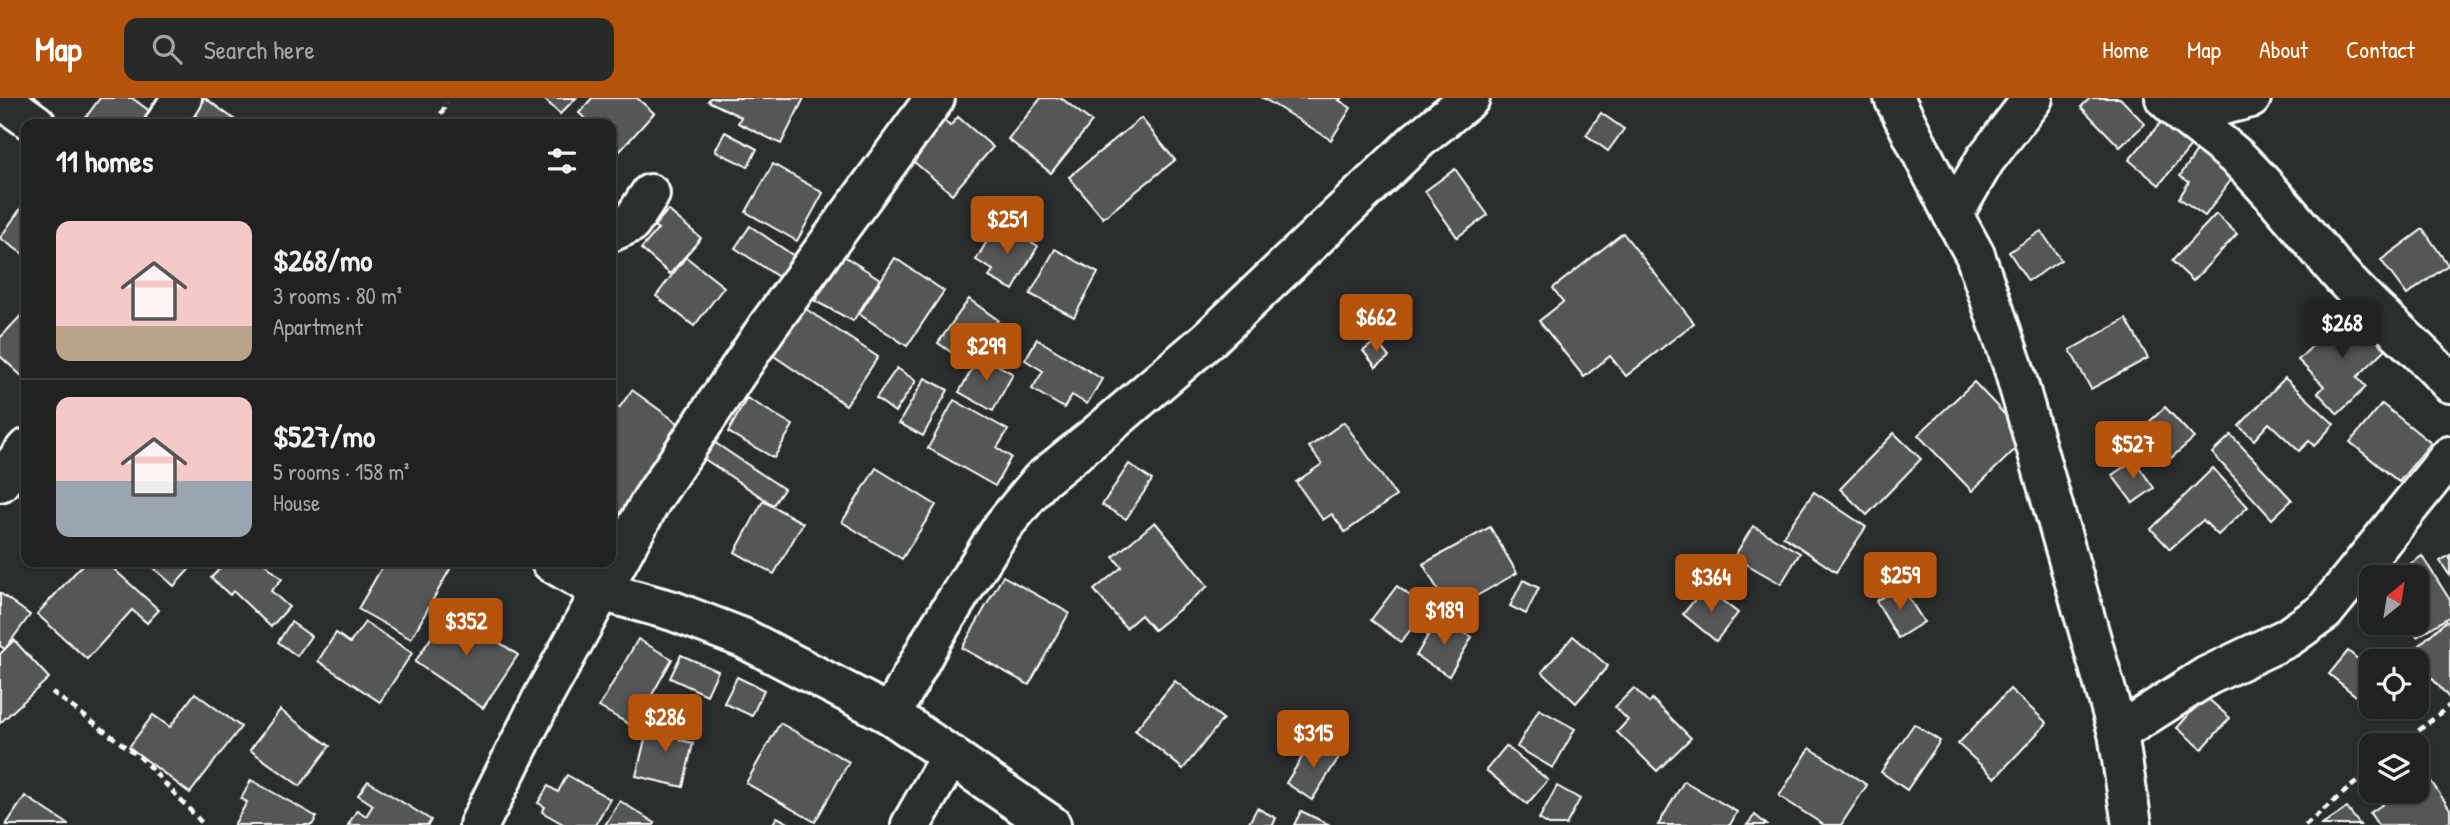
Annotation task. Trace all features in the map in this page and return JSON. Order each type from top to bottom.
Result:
[{"type":"street","points":[[0,98],[29,119]]},
{"type":"street","points":[[168,119],[182,98]]},
{"type":"street","points":[[616,564],[651,501],[768,326],[935,98]]},
{"type":"street","points":[[891,715],[932,639],[1003,526],[1041,480],[1208,340],[1418,140],[1470,98]]},
{"type":"street","points":[[1894,98],[1975,255],[2012,366],[2118,733],[2132,825]]},
{"type":"street","points":[[1953,215],[1985,160],[2033,98]]},
{"type":"street","points":[[2174,107],[2251,98]]},
{"type":"street","points":[[2174,107],[2238,158],[2291,213],[2341,275],[2427,357],[2450,383]]},
{"type":"street","points":[[616,230],[631,223],[650,194]]},
{"type":"street","points":[[0,482],[21,455]]},
{"type":"street","points":[[2118,733],[2207,676],[2287,638],[2324,612],[2450,456]]},
{"type":"street","points":[[560,567],[601,591],[673,611],[743,638],[891,715],[1051,825]]},
{"type":"street","points":[[480,825],[542,699],[614,567]]},
{"type":"street","points":[[911,825],[951,755]]},
{"type":"path","points":[[438,119],[447,103]]},
{"type":"path","points":[[52,692],[141,758],[204,825]]},
{"type":"path","points":[[2416,733],[2450,705]]},
{"type":"path","points":[[2305,825],[2359,780]]},
{"type":"building","points":[[100,98],[132,98],[161,119],[89,119],[86,117]]},
{"type":"building","points":[[198,98],[205,98],[234,119],[183,119]]},
{"type":"building","points":[[543,98],[576,98],[560,114]]},
{"type":"building","points":[[592,98],[637,98],[654,113],[620,151],[616,147],[616,119],[586,119],[579,113]]},
{"type":"building","points":[[710,98],[804,98],[781,144],[738,123],[741,117],[708,101]]},
{"type":"building","points":[[1041,98],[1061,98],[1092,122],[1051,173],[1008,139]]},
{"type":"building","points":[[1263,98],[1341,98],[1339,100],[1351,108],[1331,140]]},
{"type":"building","points":[[2090,98],[2120,98],[2145,124],[2120,147],[2081,107]]},
{"type":"building","points":[[1601,113],[1624,129],[1608,151],[1586,135]]},
{"type":"building","points":[[940,117],[950,126],[958,117],[993,147],[952,194],[907,156]]},
{"type":"building","points":[[1141,118],[1175,160],[1103,218],[1069,177]]},
{"type":"building","points":[[2162,121],[2192,145],[2159,185],[2129,160]]},
{"type":"building","points":[[725,132],[757,149],[748,167],[715,151]]},
{"type":"building","points":[[2197,151],[2233,177],[2205,216],[2179,198],[2189,182],[2180,176]]},
{"type":"building","points":[[773,164],[823,193],[797,241],[746,212]]},
{"type":"building","points":[[1455,169],[1488,215],[1457,237],[1425,191]]},
{"type":"building","points":[[21,208],[21,253],[0,238]]},
{"type":"building","points":[[668,210],[701,238],[670,274],[641,249],[658,229],[654,226]]},
{"type":"building","points":[[2216,214],[2237,234],[2193,281],[2172,261]]},
{"type":"building","points":[[1004,225],[1038,246],[1013,290],[989,277],[993,270],[976,260],[994,229],[999,232]]},
{"type":"building","points":[[750,226],[800,260],[786,282],[735,248]]},
{"type":"building","points":[[2423,229],[2448,265],[2407,295],[2381,260]]},
{"type":"building","points":[[2041,231],[2061,260],[2028,281],[2009,252]]},
{"type":"building","points":[[1623,233],[1694,323],[1626,376],[1610,356],[1584,377],[1539,321],[1563,302],[1553,288]]},
{"type":"building","points":[[1055,249],[1098,273],[1074,317],[1030,294]]},
{"type":"building","points":[[844,256],[880,279],[853,321],[815,301]]},
{"type":"building","points":[[686,257],[724,287],[694,326],[656,296]]},
{"type":"building","points":[[895,258],[944,291],[907,346],[859,314]]},
{"type":"building","points":[[969,299],[998,320],[967,363],[938,343]]},
{"type":"building","points":[[803,307],[878,357],[846,405],[771,354]]},
{"type":"building","points":[[2349,310],[2386,349],[2357,377],[2366,387],[2338,414],[2318,393],[2324,386],[2298,360]]},
{"type":"building","points":[[21,315],[21,375],[0,356],[0,338]]},
{"type":"building","points":[[2126,319],[2148,358],[2091,389],[2070,350]]},
{"type":"building","points":[[1037,339],[1102,379],[1087,404],[1072,395],[1064,408],[1032,389],[1043,371],[1025,360]]},
{"type":"building","points":[[1376,341],[1389,357],[1376,367],[1363,351]]},
{"type":"building","points":[[980,355],[1013,374],[993,411],[959,392]]},
{"type":"building","points":[[897,368],[916,381],[895,412],[876,398]]},
{"type":"building","points":[[925,378],[948,390],[923,436],[899,423]]},
{"type":"building","points":[[2285,378],[2334,424],[2314,446],[2309,441],[2299,451],[2269,423],[2254,440],[2239,426]]},
{"type":"building","points":[[1974,382],[2027,438],[1972,491],[1918,435]]},
{"type":"building","points":[[632,390],[686,429],[616,526],[616,406],[619,408]]},
{"type":"building","points":[[747,398],[793,425],[774,458],[728,432]]},
{"type":"building","points":[[954,400],[1008,430],[997,448],[1011,457],[995,486],[928,448]]},
{"type":"building","points":[[2382,404],[2431,443],[2399,482],[2350,442]]},
{"type":"building","points":[[2165,407],[2194,438],[2171,458],[2143,428]]},
{"type":"building","points":[[1344,422],[1396,496],[1345,532],[1332,514],[1323,520],[1296,482],[1322,464],[1309,447]]},
{"type":"building","points":[[1894,433],[1921,459],[1867,515],[1840,489]]},
{"type":"building","points":[[2231,435],[2292,500],[2272,519],[2212,453]]},
{"type":"building","points":[[705,436],[784,489],[773,505],[694,452]]},
{"type":"building","points":[[2134,460],[2154,488],[2133,503],[2112,475]]},
{"type":"building","points":[[1129,464],[1152,480],[1126,519],[1102,505]]},
{"type":"building","points":[[876,468],[936,505],[902,559],[842,522]]},
{"type":"building","points":[[2213,468],[2248,507],[2218,535],[2203,520],[2170,549],[2151,529]]},
{"type":"building","points":[[21,479],[21,496],[13,488]]},
{"type":"building","points":[[1814,492],[1866,527],[1836,572],[1783,536]]},
{"type":"building","points":[[763,501],[803,523],[774,574],[735,552]]},
{"type":"building","points":[[1155,522],[1208,586],[1154,630],[1141,615],[1126,628],[1094,590],[1122,567],[1113,557]]},
{"type":"building","points":[[1753,526],[1800,553],[1781,584],[1734,557]]},
{"type":"building","points":[[1490,527],[1517,573],[1450,611],[1423,564]]},
{"type":"building","points":[[2450,555],[2450,576],[2440,561]]},
{"type":"building","points":[[2422,556],[2428,565],[2408,565]]},
{"type":"building","points":[[80,567],[112,567],[159,610],[147,623],[132,610],[87,659],[37,614]]},
{"type":"building","points":[[153,567],[191,567],[174,586]]},
{"type":"building","points":[[221,567],[269,567],[282,579],[271,591],[289,607],[271,627],[233,591],[230,595],[211,578]]},
{"type":"building","points":[[382,567],[451,567],[411,639],[358,609]]},
{"type":"building","points":[[2429,567],[2450,600],[2450,616],[2429,629]]},
{"type":"building","points":[[1003,576],[1069,613],[1029,685],[962,648]]},
{"type":"building","points":[[1523,580],[1539,588],[1526,614],[1510,606]]},
{"type":"building","points":[[1397,586],[1427,609],[1401,642],[1371,620]]},
{"type":"building","points":[[1901,586],[1924,622],[1898,638],[1876,601]]},
{"type":"building","points":[[1705,587],[1738,613],[1716,641],[1683,614]]},
{"type":"building","points":[[0,593],[30,615],[5,649],[0,646]]},
{"type":"building","points":[[450,609],[518,655],[483,708],[415,662]]},
{"type":"building","points":[[1438,618],[1472,637],[1449,676],[1416,656]]},
{"type":"building","points":[[2446,621],[2450,625],[2450,699],[2429,675],[2429,649],[2414,649]]},
{"type":"building","points":[[291,622],[311,636],[297,656],[278,642]]},
{"type":"building","points":[[365,622],[412,653],[380,702],[318,661],[336,633],[350,643]]},
{"type":"building","points":[[1573,636],[1608,666],[1576,703],[1542,672]]},
{"type":"building","points":[[638,639],[672,659],[634,727],[599,707]]},
{"type":"building","points":[[14,640],[49,678],[0,723],[0,654]]},
{"type":"building","points":[[2348,651],[2359,660],[2359,698],[2329,674]]},
{"type":"building","points":[[681,655],[718,671],[707,695],[670,678]]},
{"type":"building","points":[[737,677],[764,690],[752,716],[724,703]]},
{"type":"building","points":[[1175,681],[1223,719],[1183,769],[1135,730]]},
{"type":"building","points":[[1634,688],[1649,703],[1652,699],[1691,738],[1657,771],[1617,732],[1628,720],[1615,707]]},
{"type":"building","points":[[2010,689],[2047,723],[1995,778],[1958,744]]},
{"type":"building","points":[[195,693],[241,727],[190,793],[129,747],[153,715],[170,727]]},
{"type":"building","points":[[2205,696],[2230,718],[2202,749],[2177,728]]},
{"type":"building","points":[[1539,709],[1575,729],[1553,768],[1517,747]]},
{"type":"building","points":[[280,710],[330,746],[300,786],[250,750]]},
{"type":"building","points":[[650,719],[683,727],[680,740],[693,743],[683,787],[636,776]]},
{"type":"building","points":[[780,723],[849,762],[815,822],[746,783]]},
{"type":"building","points":[[1914,724],[1940,741],[1907,790],[1881,772]]},
{"type":"building","points":[[1313,740],[1339,757],[1312,800],[1286,783]]},
{"type":"building","points":[[1506,746],[1548,780],[1527,804],[1486,770]]},
{"type":"building","points":[[1810,748],[1867,785],[1841,825],[1824,825],[1779,796]]},
{"type":"building","points":[[567,775],[610,799],[595,825],[565,825],[542,812],[545,807],[538,803],[548,786],[558,792]]},
{"type":"building","points":[[2429,778],[2450,809],[2450,821],[2444,825],[2378,825],[2370,813],[2385,803],[2429,803]]},
{"type":"building","points":[[251,780],[317,817],[312,825],[234,825],[247,802],[241,799]]},
{"type":"building","points":[[368,781],[431,820],[428,825],[348,825],[357,810],[366,816],[373,805],[358,795]]},
{"type":"building","points":[[1684,781],[1737,812],[1730,825],[1658,825]]},
{"type":"building","points":[[1557,786],[1580,799],[1566,825],[1549,825],[1539,819]]},
{"type":"building","points":[[25,796],[68,824],[68,825],[6,825]]},
{"type":"building","points":[[620,801],[655,823],[654,825],[605,825]]},
{"type":"building","points":[[1257,808],[1276,818],[1273,825],[1248,825]]},
{"type":"building","points":[[2347,808],[2360,825],[2322,825]]},
{"type":"building","points":[[1301,811],[1330,825],[1294,825]]},
{"type":"building","points":[[1755,815],[1767,825],[1747,825]]},
{"type":"building","points":[[777,817],[792,825],[772,825]]}]
